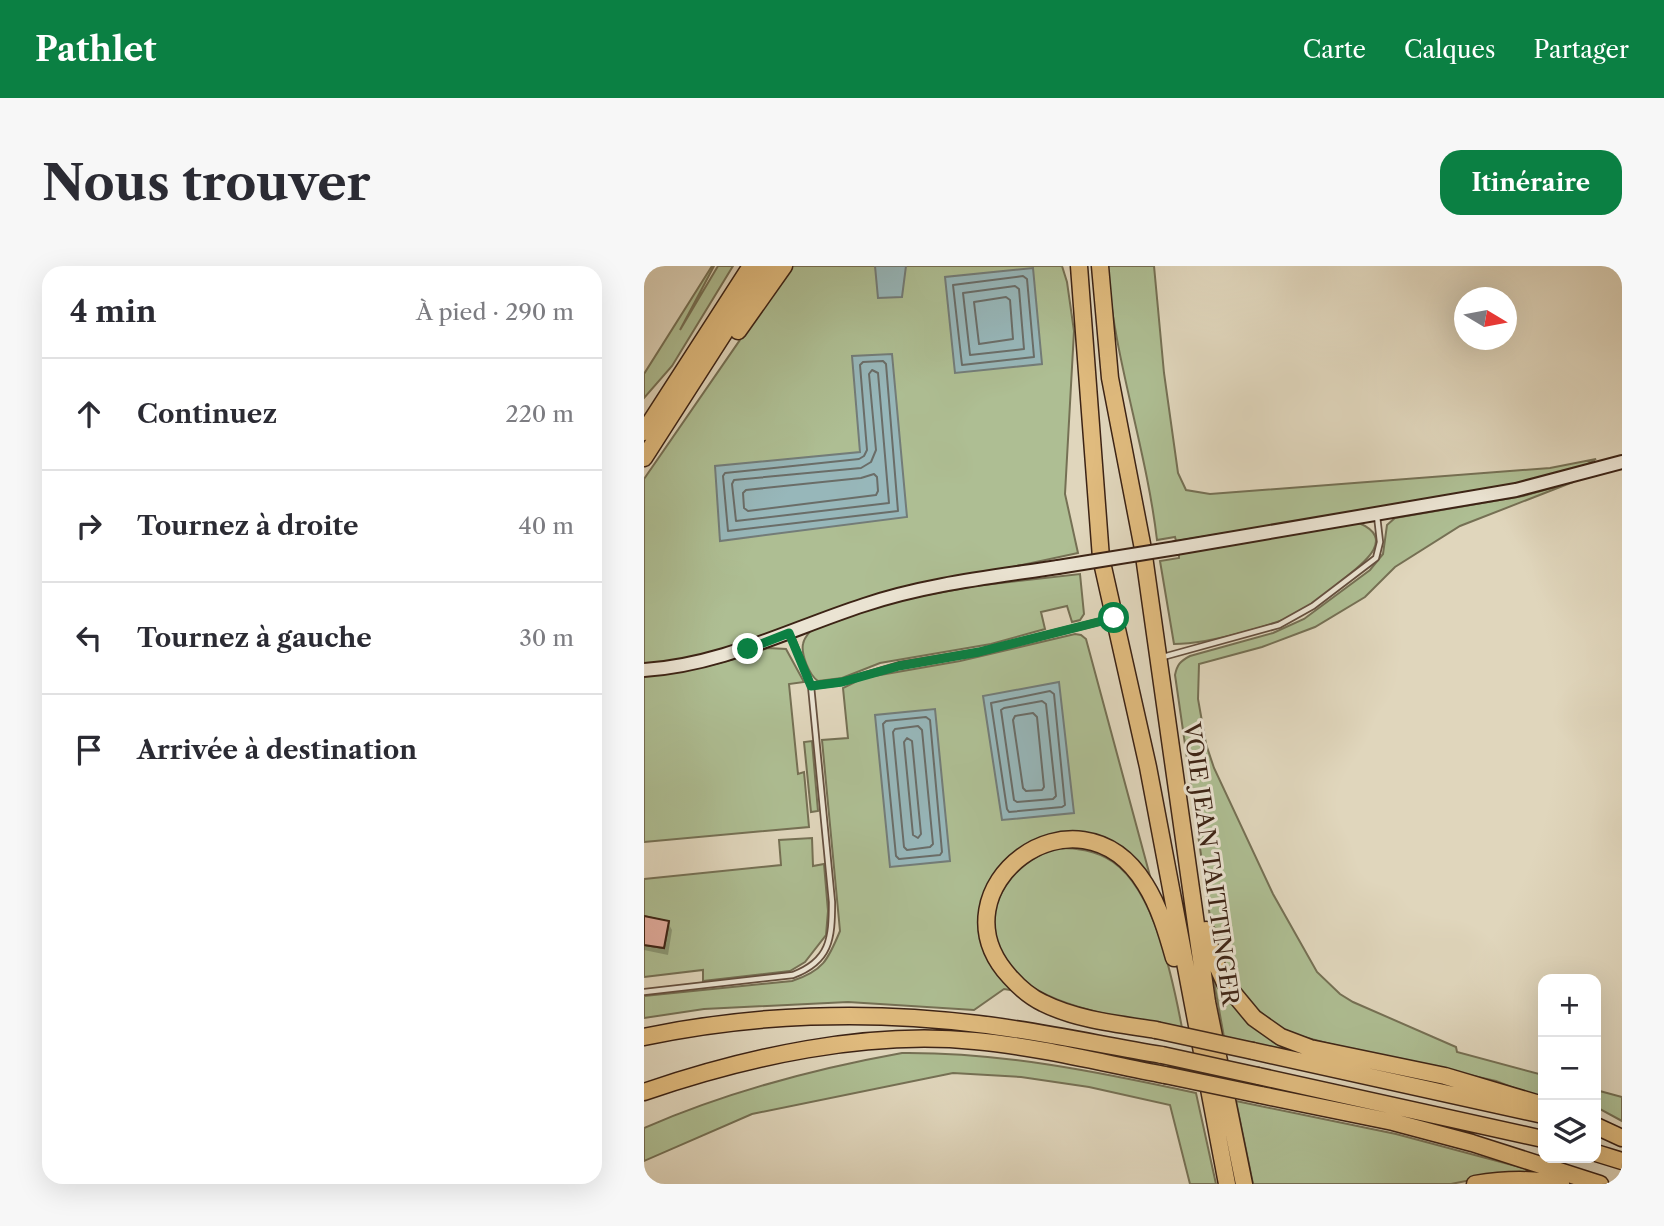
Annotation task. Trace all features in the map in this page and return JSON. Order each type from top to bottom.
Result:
[{"type":"highway","points":[[644,432],[751,266]]},
{"type":"highway","points":[[644,458],[767,266]]},
{"type":"highway","points":[[672,415],[697,389],[784,266]]},
{"type":"highway","points":[[1069,266],[1085,334]]},
{"type":"highway","points":[[1079,266],[1085,334]]},
{"type":"highway","points":[[1089,266],[1099,346],[1110,378]]},
{"type":"highway","points":[[1100,266],[1110,378]]},
{"type":"highway","name":"VOIE JEAN TAITTINGER","points":[[1085,334],[1101,558],[1148,767],[1227,1184]]},
{"type":"highway","name":"VOIE JEAN TAITTINGER","points":[[1110,378],[1143,549],[1207,1002],[1244,1184]]},
{"type":"highway","points":[[1190,998],[1182,987],[1164,925],[1146,884],[1131,866],[1111,850],[1086,840],[1063,839],[1037,846],[1017,858],[999,879],[990,900],[987,922],[996,961],[1024,991],[1042,1003],[1074,1015],[1156,1030],[1538,1114]]},
{"type":"highway","points":[[1188,874],[1202,910],[1212,955],[1225,983],[1254,1018],[1281,1037],[1310,1048],[1445,1076],[1538,1104]]},
{"type":"highway","points":[[644,1037],[741,1022],[795,1018],[883,1017],[979,1024],[1163,1055],[1538,1138]]},
{"type":"highway","points":[[644,1092],[688,1076],[849,1044],[915,1039],[987,1043],[1165,1075],[1433,1133],[1600,1184]]},
{"type":"highway","points":[[1601,1130],[1622,1138]]},
{"type":"highway","points":[[1601,1155],[1622,1161]]},
{"type":"highway","points":[[1475,1184],[1513,1179],[1536,1179],[1561,1184]]},
{"type":"street","points":[[644,670],[709,661],[735,654],[866,604],[904,593],[1516,490],[1622,462]]},
{"type":"lane","points":[[1159,658],[1268,628],[1305,611],[1376,558],[1380,542],[1377,514]]},
{"type":"lane","points":[[811,686],[842,682],[899,666],[979,652],[1114,618]]},
{"type":"lane","points":[[644,992],[793,975],[810,969],[824,954],[832,934],[832,902],[811,686],[789,633]]},
{"type":"green space","points":[[712,266],[680,330],[718,266],[733,266],[672,366],[644,398],[644,374]]},
{"type":"green space","points":[[791,266],[1062,266],[1074,331],[1065,494],[1078,553],[937,583],[733,648],[674,661],[644,664],[644,479]]},
{"type":"green space","points":[[1107,266],[1154,266],[1164,373],[1178,473],[1186,490],[1210,494],[1550,468],[1596,459],[1578,470],[1491,490],[1176,541],[1175,537],[1157,540],[1146,471],[1116,335]]},
{"type":"green space","points":[[1573,482],[1460,526],[1395,567],[1365,597],[1315,627],[1262,647],[1199,664],[1198,699],[1206,744],[1214,768],[1273,894],[1317,972],[1340,994],[1353,1002],[1456,1047],[1457,1052],[1538,1074],[1538,1097],[1496,1081],[1300,1036],[1278,1027],[1245,999],[1224,971],[1212,931],[1175,675],[1181,662],[1190,656],[1273,633],[1304,619],[1370,570],[1383,554],[1387,525],[1395,518],[1523,496]]},
{"type":"green space","points":[[1359,523],[1375,537],[1371,553],[1313,606],[1284,620],[1245,632],[1206,641],[1174,644],[1160,561],[1179,558],[1179,554]]},
{"type":"green space","points":[[1080,574],[1084,614],[1080,620],[1072,622],[1067,606],[1041,612],[1045,629],[991,644],[880,663],[842,678],[818,681],[804,659],[804,642],[812,629],[889,602],[975,586]]},
{"type":"green space","points":[[1075,634],[1086,639],[1150,876],[1146,877],[1120,849],[1086,834],[1068,832],[1050,835],[1032,842],[1016,854],[997,875],[981,920],[1017,991],[1004,989],[974,1010],[848,1002],[704,1009],[644,1018],[644,996],[792,981],[811,973],[828,957],[840,931],[822,740],[848,738],[843,688],[863,678],[960,661]]},
{"type":"green space","points":[[768,648],[786,649],[804,682],[789,684],[798,774],[804,772],[809,827],[644,842],[644,675],[707,666]]},
{"type":"green space","points":[[812,741],[818,811],[811,812],[804,742]]},
{"type":"green space","points":[[812,838],[813,866],[824,864],[828,911],[826,935],[805,962],[790,971],[703,981],[703,970],[644,977],[644,945],[664,948],[669,922],[644,916],[644,879],[781,865],[779,840]]},
{"type":"green space","points":[[1057,848],[1086,850],[1100,855],[1128,875],[1140,893],[1160,938],[1182,1028],[1072,1005],[1045,994],[1021,979],[1004,960],[995,936],[994,921],[995,909],[1001,895],[1006,885],[1028,862]]},
{"type":"green space","points":[[1212,971],[1249,1019],[1345,1062],[1224,1037]]},
{"type":"green space","points":[[902,1053],[1013,1060],[1086,1071],[1196,1093],[1216,1184],[1190,1184],[1170,1105],[1089,1087],[1021,1077],[953,1073],[752,1114],[644,1161],[644,1128],[675,1115],[771,1083]]},
{"type":"green space","points":[[1601,1091],[1622,1097],[1622,1121],[1601,1110]]},
{"type":"green space","points":[[1236,1101],[1396,1134],[1542,1173],[1506,1173],[1451,1184],[1253,1184]]},
{"type":"water","points":[[875,266],[906,266],[902,297],[878,298]]},
{"type":"water","points":[[1033,268],[1042,364],[955,373],[945,277]]},
{"type":"water","points":[[892,354],[907,517],[720,541],[715,466],[860,452],[852,356]]},
{"type":"water","points":[[1059,682],[1074,813],[1002,820],[983,696]]},
{"type":"water","points":[[935,709],[950,861],[890,867],[875,715]]},
{"type":"building","points":[[644,916],[669,921],[664,948],[644,945]]},
{"type":"route","points":[[748,649],[789,633],[811,686],[842,682],[899,666],[979,652],[1114,618]]}]
